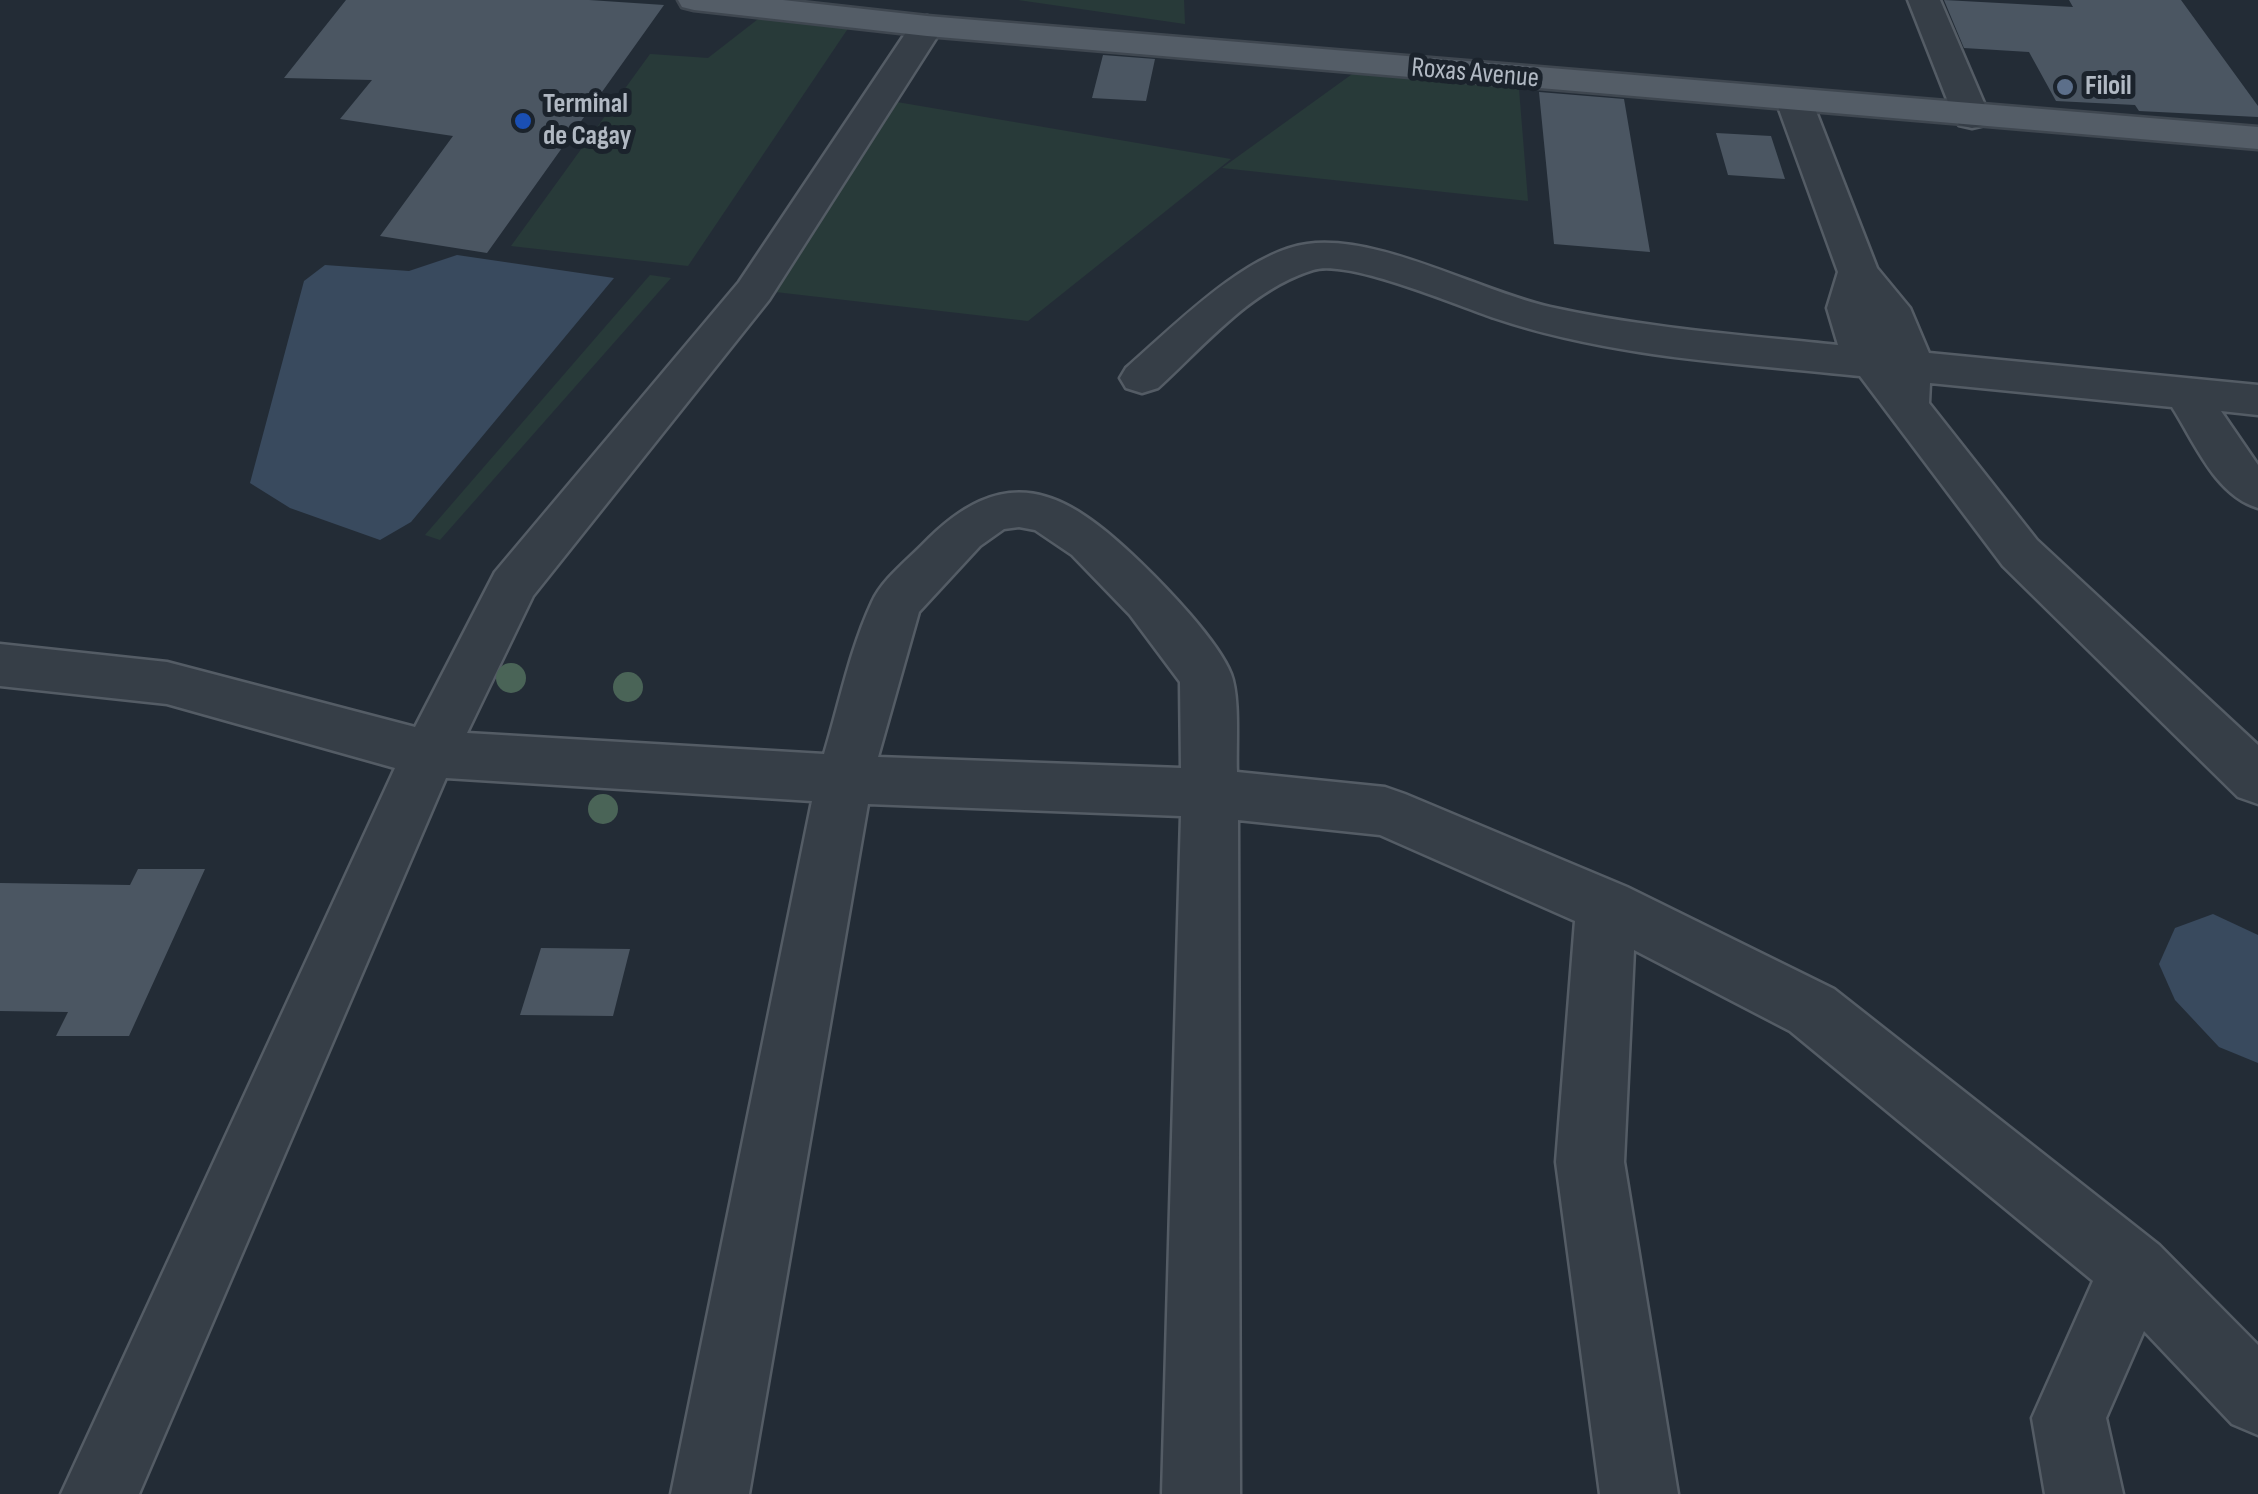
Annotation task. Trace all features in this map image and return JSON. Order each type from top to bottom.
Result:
[{"type":"main road","name":"Roxas Avenue","points":[[694,0],[927,26],[1972,117],[2258,138]]},
{"type":"street","points":[[1924,0],[1972,117]]},
{"type":"street","points":[[100,1494],[429,754],[513,584],[754,290],[927,26]]},
{"type":"street","points":[[1794,101],[1858,272],[1848,308],[1858,341],[1898,379],[2020,552],[2258,780]]},
{"type":"street","points":[[1142,378],[1240,290],[1309,256],[1347,258],[1388,268],[1538,318],[1653,341],[1898,379],[2258,400]]},
{"type":"street","points":[[2186,393],[2238,475],[2258,491]]},
{"type":"street","points":[[710,1494],[844,779],[896,604],[963,533],[993,512],[1019,510],[1048,514],[1089,542],[1148,600],[1206,677],[1210,793],[1201,1494]]},
{"type":"street","points":[[0,665],[167,683],[429,754],[844,779],[1210,793],[1385,812],[1606,906],[1812,1010],[2134,1270],[2258,1398]]},
{"type":"street","points":[[1606,906],[1590,1162],[1639,1494]]},
{"type":"street","points":[[2084,1494],[2069,1418],[2134,1270]]},
{"type":"shaded area","points":[[1018,0],[1184,0],[1185,24]]},
{"type":"shaded area","points":[[762,16],[851,24],[688,266],[511,246],[650,54],[708,58]]},
{"type":"shaded area","points":[[1355,72],[1519,89],[1528,201],[1222,168]]},
{"type":"shaded area","points":[[891,101],[1231,159],[1028,321],[758,290]]},
{"type":"shaded area","points":[[650,275],[671,278],[440,540],[425,535]]},
{"type":"water","points":[[457,255],[614,278],[411,522],[380,540],[290,508],[250,483],[304,281],[325,265],[409,271]]},
{"type":"building","points":[[346,0],[589,0],[664,5],[487,253],[380,236],[453,136],[340,119],[372,80],[284,78]]},
{"type":"building","points":[[1944,0],[2073,7],[2069,0],[2181,0],[2258,106],[2258,117],[2139,111],[2135,105],[2056,101],[2029,52],[1964,48]]},
{"type":"building","points":[[1103,55],[1155,59],[1146,101],[1092,98]]},
{"type":"building","points":[[1539,92],[1624,99],[1650,252],[1554,244]]},
{"type":"building","points":[[1716,133],[1771,136],[1785,179],[1728,175]]},
{"type":"building","points":[[138,869],[205,869],[129,1036],[56,1036],[68,1012],[0,1011],[0,883],[130,885]]},
{"type":"building","points":[[541,948],[630,949],[613,1016],[520,1015]]},
{"type":"waterway","points":[[2213,964],[2258,1010]]},
{"type":"place","name":"Filoil","points":[[2065,87]]},
{"type":"place","name":"Terminal de Cagay","points":[[523,121]]}]
